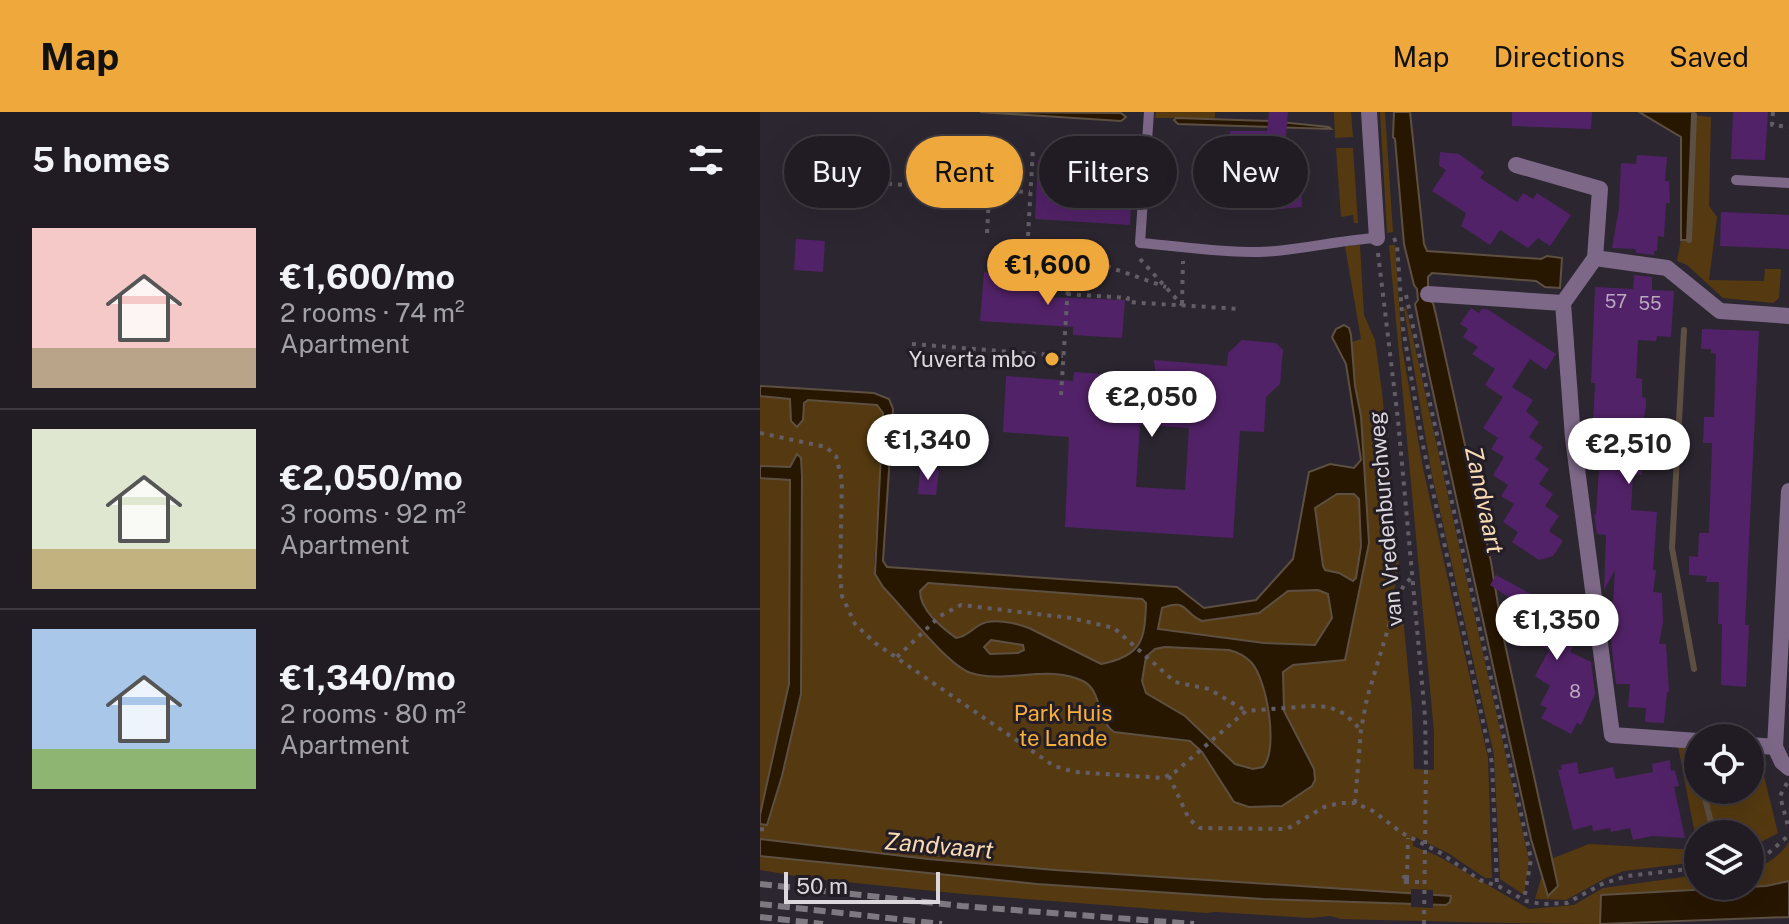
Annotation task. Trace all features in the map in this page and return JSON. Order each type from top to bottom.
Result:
[{"type":"street","points":[[1369,112],[1377,238]]},
{"type":"street","points":[[1516,165],[1600,189],[1595,258],[1563,303],[1573,438],[1612,735],[1684,740]]},
{"type":"street","points":[[1595,258],[1667,268],[1720,311],[1789,316]]},
{"type":"street","points":[[1428,294],[1563,303]]},
{"type":"street","points":[[1789,491],[1775,747],[1782,762],[1789,768]]},
{"type":"street","points":[[1764,746],[1775,747]]},
{"type":"lane","points":[[1149,112],[1140,243],[1258,252],[1377,238]]},
{"type":"lane","points":[[1736,180],[1789,183]]},
{"type":"path","points":[[1773,112],[1772,125],[1789,127]]},
{"type":"path","points":[[1028,236],[1033,148]]},
{"type":"path","points":[[1023,192],[1030,192]]},
{"type":"path","points":[[987,233],[988,208]]},
{"type":"path","points":[[1394,237],[1403,328],[1427,465],[1492,763],[1497,886]]},
{"type":"path","name":"van Vredenburchweg","points":[[1377,238],[1381,291],[1391,353],[1425,716],[1424,924]]},
{"type":"path","points":[[1061,395],[1071,239]]},
{"type":"path","points":[[1182,305],[1184,247]]},
{"type":"path","points":[[1069,253],[1166,287]]},
{"type":"path","points":[[1135,254],[1182,305]]},
{"type":"path","points":[[1067,294],[1241,309]]},
{"type":"path","points":[[1406,295],[1531,859],[1524,900]]},
{"type":"path","points":[[912,344],[1063,356]]},
{"type":"path","points":[[760,433],[826,447],[836,456],[842,481],[842,596],[850,615],[862,631],[1047,762],[1060,768],[1151,779],[1169,775],[1246,711],[1310,706],[1335,709],[1361,730]]},
{"type":"path","points":[[1355,803],[1361,730],[1373,675],[1397,599],[1413,576]]},
{"type":"path","points":[[897,657],[947,610],[961,605],[1097,622],[1114,628],[1175,682],[1213,690],[1246,711]]},
{"type":"path","points":[[1169,775],[1192,823],[1205,829],[1287,829],[1324,807],[1355,803],[1373,811],[1480,880],[1524,900],[1542,904],[1567,903],[1602,884],[1627,876],[1684,870]]},
{"type":"path","points":[[1764,857],[1789,832],[1780,796],[1789,780]]},
{"type":"path","points":[[760,829],[769,830]]},
{"type":"path","points":[[1408,836],[1405,878],[1407,882],[1424,882]]},
{"type":"green space","points":[[1156,112],[1215,112],[1215,118],[1155,118]]},
{"type":"green space","points":[[1334,112],[1351,112],[1353,137],[1335,138]]},
{"type":"green space","points":[[1380,112],[1385,112],[1393,232],[1387,233]]},
{"type":"green space","points":[[1694,115],[1711,117],[1709,206],[1717,217],[1709,280],[1764,281],[1765,269],[1781,269],[1779,298],[1773,303],[1723,298],[1687,265],[1677,261],[1681,240],[1689,240]]},
{"type":"green space","points":[[1336,148],[1353,148],[1358,223],[1354,223],[1353,215],[1341,217]]},
{"type":"green space","name":"Park Huis te Lande","points":[[1360,245],[1364,315],[1375,340],[1382,392],[1399,567],[1391,605],[1402,606],[1414,769],[1434,770],[1434,732],[1389,245],[1395,245],[1402,347],[1423,468],[1488,758],[1492,878],[1485,878],[1448,853],[1413,836],[1413,846],[1438,856],[1529,909],[1574,905],[1603,888],[1684,877],[1684,890],[1602,895],[1600,924],[1341,919],[1330,916],[1310,918],[1206,913],[963,894],[807,878],[760,870],[760,856],[1037,884],[1263,899],[1436,904],[1436,894],[1055,870],[760,839],[760,824],[767,825],[801,694],[802,496],[800,455],[795,455],[790,467],[760,466],[760,396],[790,399],[791,421],[803,420],[804,403],[808,400],[877,405],[881,408],[874,566],[883,561],[889,567],[1177,587],[1204,608],[1256,600],[1293,559],[1309,472],[1330,464],[1354,468],[1361,460],[1346,364],[1332,337],[1336,329],[1344,325],[1349,328],[1352,342],[1361,339],[1345,246]]},
{"type":"green space","points":[[1406,307],[1529,860],[1524,895],[1500,879],[1494,755],[1431,470]]},
{"type":"green space","points":[[760,478],[790,480],[789,684],[760,815]]},
{"type":"green space","points":[[1678,746],[1684,748],[1684,777]]},
{"type":"green space","points":[[1764,776],[1778,833],[1764,840],[1764,820],[1692,820],[1689,804],[1764,804]]},
{"type":"green space","name":"Park Huis te Lande","points":[[1789,842],[1789,881],[1766,886],[1764,865]]},
{"type":"green space","points":[[1589,844],[1684,849],[1684,864],[1624,871],[1566,900],[1535,899],[1546,861]]},
{"type":"shaded area","points":[[980,112],[1121,113],[1126,117],[1121,121]]},
{"type":"shaded area","points":[[1394,112],[1410,112],[1427,251],[1562,258],[1560,288],[1545,287],[1536,281],[1432,273],[1428,277],[1428,300],[1433,303],[1436,315],[1491,562],[1503,635],[1558,886],[1548,896],[1531,839],[1415,304],[1418,300],[1417,289],[1404,244],[1393,137]]},
{"type":"shaded area","points":[[1639,112],[1694,112],[1689,240],[1681,240],[1681,137]]},
{"type":"shaded area","points":[[1174,120],[1270,121],[1331,129],[1178,124]]},
{"type":"shaded area","points":[[1344,325],[1351,335],[1361,416],[1369,543],[1345,660],[1293,665],[1283,672],[1284,711],[1314,769],[1315,780],[1312,786],[1282,806],[1249,807],[1234,802],[1202,752],[1190,741],[1114,732],[1105,721],[1093,691],[1083,681],[1056,674],[984,676],[961,668],[883,587],[875,574],[883,413],[877,405],[808,400],[804,403],[803,420],[797,427],[791,421],[790,399],[760,396],[760,386],[874,393],[889,399],[893,409],[883,561],[887,567],[1177,587],[1204,608],[1256,600],[1293,559],[1309,472],[1330,464],[1354,468],[1361,460],[1346,364],[1332,337],[1336,329]],"holes":[[[1337,494],[1354,494],[1359,499],[1361,546],[1353,581],[1325,570],[1315,508]],[[928,583],[1142,599],[1146,603],[1144,627],[1133,651],[1115,661],[1101,664],[1029,628],[1010,623],[983,623],[956,638],[927,611],[920,591]],[[1318,590],[1328,594],[1332,618],[1315,645],[1264,643],[1158,629],[1162,608],[1170,605],[1181,606],[1202,621],[1259,613],[1288,591]],[[991,640],[1023,645],[1024,650],[990,654],[984,647]],[[1165,647],[1229,650],[1251,662],[1262,683],[1269,714],[1270,746],[1263,767],[1253,769],[1235,764],[1185,716],[1146,693],[1142,681],[1146,657],[1155,649]]]},
{"type":"shaded area","points":[[797,454],[801,458],[802,476],[801,694],[767,825],[760,824],[760,815],[789,684],[790,480],[760,478],[760,466],[790,467]]},
{"type":"shaded area","points":[[760,839],[1055,870],[1451,896],[1446,905],[1263,899],[1037,884],[760,856]]},
{"type":"shaded area","points":[[1789,881],[1789,917],[1600,924],[1601,895],[1684,890],[1684,900],[1764,900],[1766,886]]},
{"type":"pier","points":[[1411,889],[1433,890],[1433,908],[1411,907]]},
{"type":"building","points":[[1269,112],[1288,112],[1286,136],[1230,136],[1230,131],[1267,131]]},
{"type":"building","points":[[1512,112],[1592,112],[1591,129],[1512,126]]},
{"type":"building","points":[[1733,112],[1768,112],[1765,160],[1731,159]]},
{"type":"building","points":[[1440,152],[1459,154],[1484,172],[1480,178],[1517,202],[1523,193],[1533,199],[1537,193],[1571,215],[1550,246],[1538,238],[1528,248],[1500,230],[1490,245],[1461,226],[1466,213],[1432,191],[1446,170],[1439,166]]},
{"type":"building","points":[[1637,155],[1667,157],[1665,181],[1669,181],[1670,203],[1666,203],[1664,237],[1658,236],[1654,255],[1636,253],[1636,249],[1612,248],[1619,208],[1621,163],[1636,164]]},
{"type":"building","points":[[1038,160],[1039,208],[1131,208],[1130,225],[1035,219]]},
{"type":"building","points":[[1721,212],[1789,215],[1789,249],[1720,246]]},
{"type":"building","points":[[796,239],[825,241],[823,272],[794,270]]},
{"type":"building","points":[[984,272],[1047,277],[1045,297],[1125,300],[1122,338],[1073,335],[1073,327],[980,321]]},
{"type":"building","points":[[1634,275],[1652,277],[1652,290],[1674,291],[1671,337],[1657,336],[1656,341],[1638,340],[1636,378],[1642,379],[1642,397],[1646,398],[1646,406],[1641,435],[1642,475],[1633,474],[1631,510],[1657,512],[1653,592],[1662,593],[1663,622],[1659,644],[1666,644],[1669,692],[1664,723],[1645,722],[1646,708],[1628,707],[1630,684],[1616,684],[1611,641],[1615,570],[1604,590],[1606,535],[1597,534],[1594,514],[1600,453],[1591,466],[1595,287],[1633,289]]},
{"type":"building","points":[[1471,308],[1479,313],[1487,309],[1556,354],[1546,370],[1530,359],[1512,387],[1533,400],[1526,411],[1539,422],[1529,437],[1543,447],[1535,459],[1549,469],[1539,484],[1553,494],[1545,506],[1559,516],[1549,531],[1563,541],[1553,556],[1539,560],[1512,542],[1518,532],[1503,522],[1514,504],[1501,496],[1508,485],[1493,475],[1504,457],[1491,449],[1498,438],[1483,428],[1503,397],[1485,385],[1495,369],[1472,354],[1478,347],[1463,337],[1468,329],[1460,324]]},
{"type":"building","points":[[1702,329],[1759,331],[1745,625],[1749,625],[1746,687],[1721,685],[1719,582],[1706,582],[1707,576],[1689,575],[1689,556],[1698,557],[1699,533],[1709,533],[1712,443],[1703,443],[1704,417],[1714,417],[1716,354],[1711,353],[1711,349],[1701,349]]},
{"type":"building","points":[[1242,340],[1276,343],[1283,350],[1280,384],[1266,397],[1264,432],[1240,431],[1233,538],[1065,527],[1069,437],[1003,432],[1006,376],[1073,381],[1074,372],[1156,378],[1154,360],[1227,366],[1228,353]],"holes":[[[1140,425],[1189,428],[1185,490],[1136,487]]]},
{"type":"building","points":[[920,468],[939,470],[936,495],[918,494]]},
{"type":"building","points":[[1496,575],[1557,608],[1554,613],[1581,631],[1570,652],[1591,662],[1595,694],[1581,725],[1577,723],[1571,734],[1541,718],[1547,708],[1540,705],[1550,686],[1535,676],[1549,650],[1533,641],[1545,621],[1490,585]]},
{"type":"building","points":[[1670,760],[1671,771],[1675,770],[1679,786],[1674,787],[1684,838],[1652,836],[1633,840],[1630,828],[1611,832],[1610,828],[1593,831],[1592,825],[1573,830],[1558,770],[1562,769],[1561,765],[1577,762],[1579,774],[1613,767],[1616,779],[1653,772],[1652,764]]},
{"type":"waterway","points":[[1689,240],[1694,115]]},
{"type":"waterway","points":[[1684,330],[1672,548],[1694,669]]},
{"type":"waterway","points":[[1706,804],[1710,820]]},
{"type":"railway","points":[[760,884],[962,906],[1194,924]]},
{"type":"railway","points":[[760,904],[942,924]]},
{"type":"railway","points":[[760,917],[823,924]]},
{"type":"place","name":"Yuverta mbo","points":[[1052,359]]},
{"type":"water label","name":"Zandvaart","points":[[1484,500]]},
{"type":"water label","name":"Zandvaart","points":[[939,846]]}]
